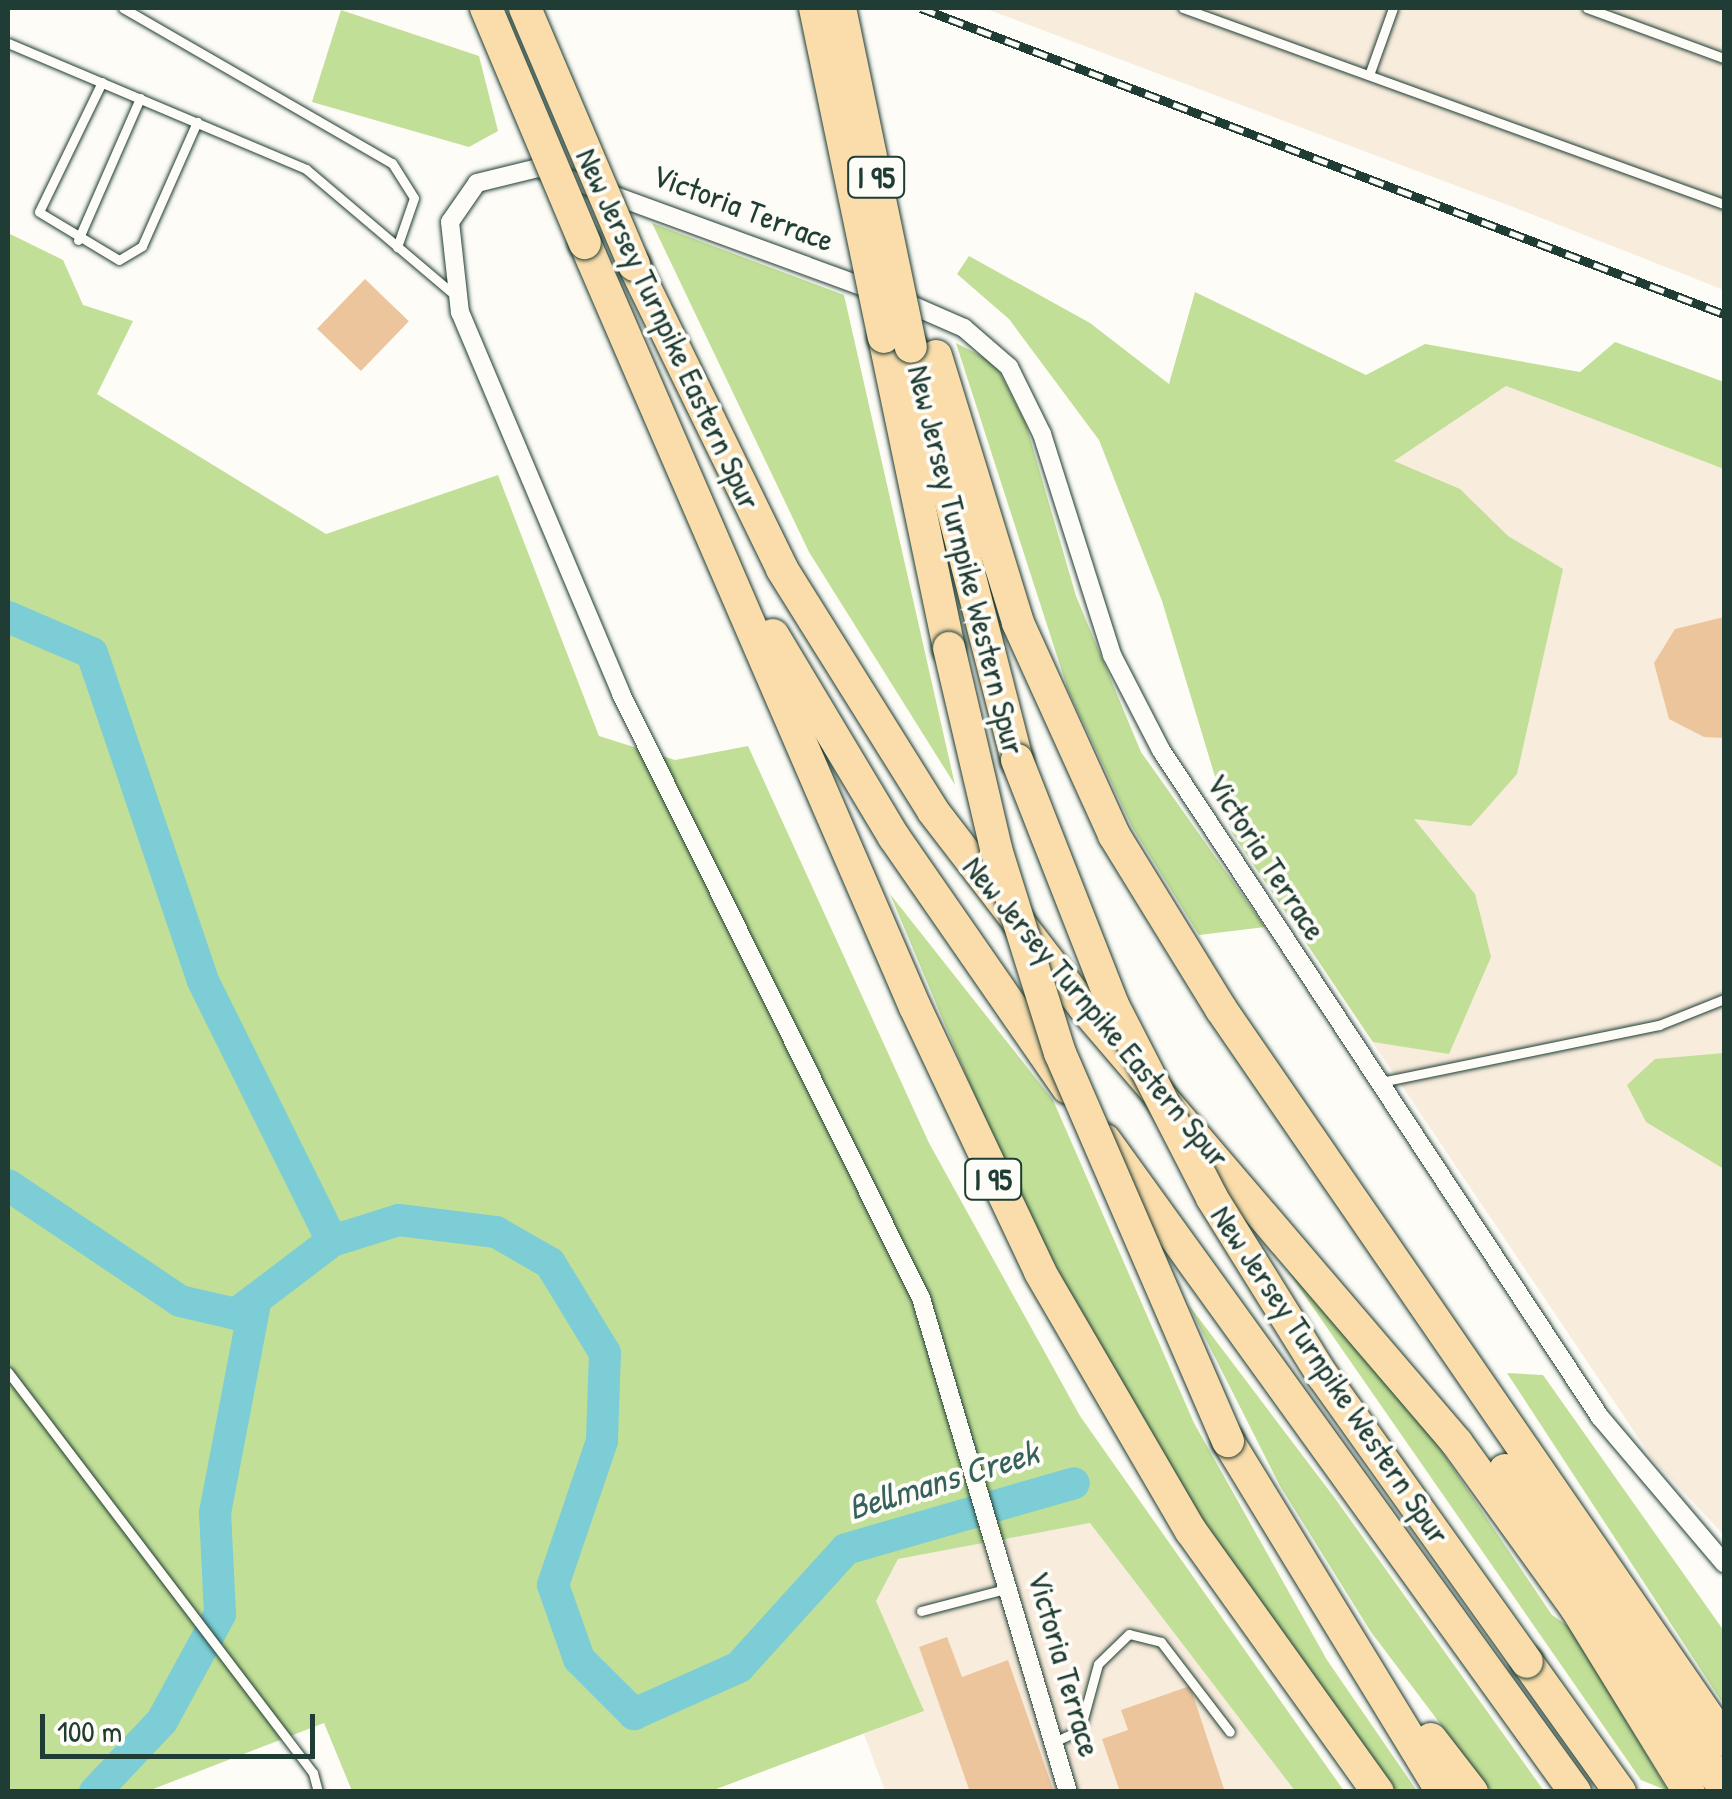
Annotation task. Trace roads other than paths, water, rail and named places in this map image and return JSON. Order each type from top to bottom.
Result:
[{"type":"highway","name":"New Jersey Turnpike Eastern Spur","points":[[486,8],[700,516],[1048,1287],[1214,1567],[1378,1792]]},
{"type":"highway","name":"New Jersey Turnpike Eastern Spur","points":[[525,8],[634,264],[782,569],[926,800],[1058,977],[1340,1300],[1537,1552],[1688,1792]]},
{"type":"highway","name":"New Jersey Turnpike Western Spur","points":[[815,8],[910,347],[1016,760],[1098,970],[1205,1186],[1331,1387],[1620,1792]]},
{"type":"highway","points":[[840,8],[856,85],[888,164],[910,347],[1018,623],[1084,777],[1148,893],[1266,1075],[1724,1740]]},
{"type":"highway","name":"New Jersey Turnpike Western Spur","points":[[910,347],[949,648],[1046,1014],[1122,1213],[1228,1441],[1310,1586],[1442,1792]]},
{"type":"highway","points":[[700,516],[940,907],[1575,1792]]},
{"type":"highway","points":[[1340,1300],[1435,1382],[1501,1465],[1724,1788]]},
{"type":"highway","points":[[1310,1586],[1472,1792]]},
{"type":"street","name":"Victoria Terrace","points":[[1068,1792],[978,1466],[906,1261],[667,794],[456,296],[446,252],[461,199],[499,172],[538,168],[922,309],[990,346],[1029,401],[1094,608],[1134,702],[1378,1083],[1600,1417],[1724,1563]]},
{"type":"lane","points":[[122,8],[392,164],[414,198],[398,247]]},
{"type":"lane","points":[[1183,8],[1724,204]]},
{"type":"lane","points":[[1368,75],[1393,8]]},
{"type":"lane","points":[[1587,8],[1724,58]]},
{"type":"lane","points":[[10,46],[306,169],[456,296]]},
{"type":"lane","points":[[102,82],[38,212],[78,240],[119,260],[136,256],[197,122]]},
{"type":"lane","points":[[78,240],[140,98]]},
{"type":"lane","points":[[1378,1083],[1659,1025],[1724,998]]},
{"type":"lane","points":[[8,1372],[318,1792]]},
{"type":"lane","points":[[921,1611],[1011,1587]]},
{"type":"lane","points":[[1054,1742],[1080,1730],[1098,1664],[1129,1634],[1161,1642],[1230,1732]]},
{"type":"waterway","points":[[8,617],[92,653],[203,981],[332,1241]]},
{"type":"waterway","name":"Bellmans Creek","points":[[8,1185],[180,1301],[236,1314],[332,1241],[399,1220],[496,1232],[550,1263],[605,1353],[602,1441],[553,1585],[579,1659],[634,1714],[739,1667],[846,1549],[1074,1483]]},
{"type":"waterway","points":[[95,1792],[162,1721],[220,1614],[215,1513],[256,1299]]},
{"type":"railway","points":[[921,8],[1724,314]]}]
